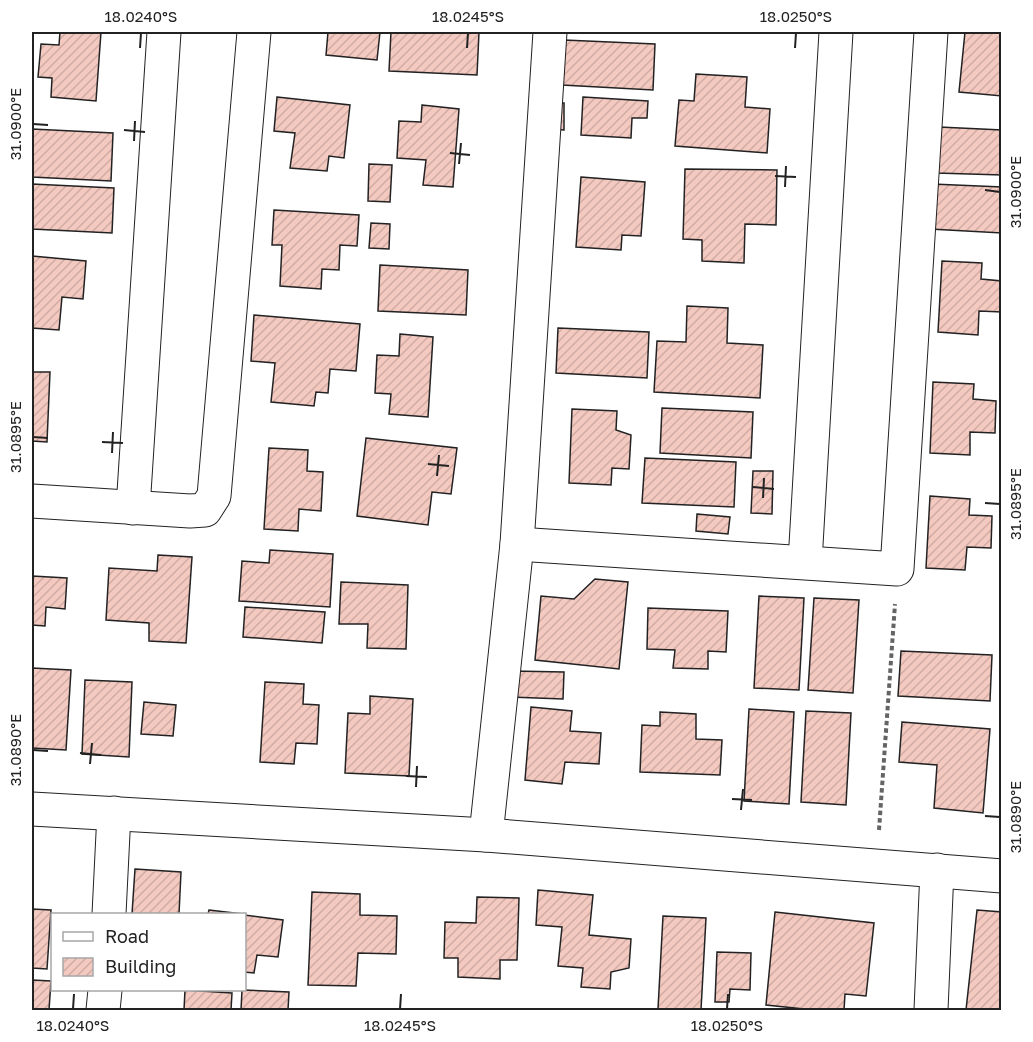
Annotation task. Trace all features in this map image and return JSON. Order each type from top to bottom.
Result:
[{"type":"street","points":[[133,508],[164,32]]},
{"type":"street","points":[[32,501],[206,510],[214,496],[254,32]]},
{"type":"street","points":[[486,835],[517,544],[550,32]]},
{"type":"street","points":[[805,562],[836,32]]},
{"type":"street","points":[[517,544],[897,569],[931,32]]},
{"type":"street","points":[[32,809],[486,835],[1002,876]]},
{"type":"street","points":[[109,913],[114,813]]},
{"type":"street","points":[[931,1011],[937,870]]},
{"type":"street","points":[[103,1011],[105,991]]},
{"type":"path","points":[[876,866],[897,569]]},
{"type":"building","points":[[60,32],[101,32],[96,101],[51,97],[52,78],[38,77],[41,44],[59,45]]},
{"type":"building","points":[[328,32],[380,32],[377,60],[326,55]]},
{"type":"building","points":[[391,32],[479,32],[477,75],[389,71]]},
{"type":"building","points":[[965,32],[1002,32],[1002,96],[959,92]]},
{"type":"building","points":[[564,40],[655,44],[653,90],[562,85]]},
{"type":"building","points":[[696,74],[747,77],[745,107],[770,109],[767,153],[675,146],[679,100],[694,101]]},
{"type":"building","points":[[277,97],[350,105],[344,158],[329,156],[327,171],[290,168],[295,133],[274,131]]},
{"type":"building","points":[[583,97],[648,101],[647,118],[632,118],[631,138],[581,135]]},
{"type":"building","points":[[551,103],[564,103],[564,130],[549,129]]},
{"type":"building","points":[[422,105],[459,109],[453,187],[423,185],[426,160],[397,158],[399,121],[421,122]]},
{"type":"building","points":[[939,127],[1002,130],[1002,175],[936,173]]},
{"type":"building","points":[[32,129],[113,133],[111,181],[32,177]]},
{"type":"building","points":[[369,164],[392,165],[390,202],[368,201]]},
{"type":"building","points":[[685,169],[777,170],[776,225],[745,224],[744,263],[702,261],[702,240],[683,239]]},
{"type":"building","points":[[581,177],[645,182],[641,236],[622,235],[621,250],[576,247]]},
{"type":"building","points":[[32,184],[114,188],[112,233],[32,229]]},
{"type":"building","points":[[932,184],[1002,187],[1002,233],[930,229]]},
{"type":"building","points":[[274,210],[359,215],[357,246],[340,245],[339,270],[322,269],[321,289],[280,286],[282,245],[272,245]]},
{"type":"building","points":[[371,223],[390,224],[389,249],[369,248]]},
{"type":"building","points":[[32,256],[86,261],[83,299],[62,297],[59,330],[32,328]]},
{"type":"building","points":[[942,261],[982,263],[981,279],[1002,281],[1002,312],[979,311],[978,335],[938,332]]},
{"type":"building","points":[[380,265],[468,270],[466,315],[378,311]]},
{"type":"building","points":[[687,306],[728,308],[727,343],[763,345],[760,398],[654,392],[657,341],[686,342]]},
{"type":"building","points":[[254,315],[360,324],[356,371],[330,369],[328,393],[316,392],[314,406],[271,402],[275,363],[251,361]]},
{"type":"building","points":[[558,328],[649,332],[647,378],[556,373]]},
{"type":"building","points":[[400,334],[433,337],[428,417],[389,414],[391,394],[375,393],[377,355],[399,356]]},
{"type":"building","points":[[32,372],[50,372],[47,442],[32,441]]},
{"type":"building","points":[[933,382],[974,384],[973,399],[996,401],[995,433],[970,432],[970,455],[930,453]]},
{"type":"building","points":[[662,408],[753,412],[751,458],[660,453]]},
{"type":"building","points":[[572,409],[617,411],[616,430],[631,435],[629,469],[612,468],[611,485],[569,483]]},
{"type":"building","points":[[366,438],[457,448],[451,494],[432,492],[428,525],[357,516]]},
{"type":"building","points":[[269,448],[308,450],[307,471],[323,472],[321,511],[299,509],[298,531],[264,529]]},
{"type":"building","points":[[645,458],[736,462],[734,507],[642,503]]},
{"type":"building","points":[[753,471],[773,471],[772,514],[751,513]]},
{"type":"building","points":[[930,496],[970,499],[969,515],[992,516],[991,548],[967,547],[965,570],[926,568]]},
{"type":"building","points":[[697,514],[730,517],[728,534],[696,531]]},
{"type":"building","points":[[270,550],[333,554],[330,607],[239,601],[242,561],[269,563]]},
{"type":"building","points":[[158,555],[192,557],[186,643],[149,641],[149,623],[106,620],[109,568],[157,571]]},
{"type":"building","points":[[32,576],[67,578],[65,609],[46,607],[45,626],[32,625]]},
{"type":"building","points":[[595,579],[628,582],[619,669],[535,660],[541,596],[574,599]]},
{"type":"building","points":[[341,582],[408,585],[406,649],[367,648],[368,624],[339,624]]},
{"type":"building","points":[[759,596],[804,598],[799,690],[754,688]]},
{"type":"building","points":[[814,598],[859,600],[853,693],[808,690]]},
{"type":"building","points":[[245,607],[325,612],[322,643],[243,637]]},
{"type":"building","points":[[648,608],[728,611],[726,652],[708,651],[708,669],[673,668],[675,650],[647,649]]},
{"type":"building","points":[[901,651],[992,655],[990,701],[898,696]]},
{"type":"building","points":[[32,668],[71,670],[66,750],[32,748]]},
{"type":"building","points":[[512,671],[564,672],[563,699],[510,697]]},
{"type":"building","points":[[85,680],[132,682],[129,757],[82,754]]},
{"type":"building","points":[[265,682],[304,684],[303,704],[319,705],[317,744],[296,743],[294,764],[260,762]]},
{"type":"building","points":[[370,696],[413,699],[409,776],[345,773],[348,713],[370,714]]},
{"type":"building","points":[[144,702],[176,705],[173,736],[141,734]]},
{"type":"building","points":[[531,707],[572,711],[570,731],[601,733],[599,764],[565,762],[562,784],[525,780]]},
{"type":"building","points":[[749,709],[794,712],[789,804],[744,801]]},
{"type":"building","points":[[806,711],[851,713],[846,805],[801,802]]},
{"type":"building","points":[[660,712],[696,714],[696,739],[722,740],[720,775],[640,772],[642,725],[660,726]]},
{"type":"building","points":[[902,722],[990,729],[983,813],[934,808],[937,765],[899,762]]},
{"type":"building","points":[[135,869],[181,872],[179,913],[132,913]]},
{"type":"building","points":[[538,890],[593,895],[589,935],[631,939],[629,968],[611,972],[610,989],[581,987],[583,968],[558,966],[562,927],[536,925]]},
{"type":"building","points":[[312,892],[360,894],[360,915],[397,916],[396,954],[358,953],[356,986],[308,985]]},
{"type":"building","points":[[477,897],[519,898],[517,960],[500,960],[500,979],[458,977],[458,958],[444,958],[445,922],[476,923]]},
{"type":"building","points":[[32,909],[51,910],[47,969],[32,968]]},
{"type":"building","points":[[209,910],[234,913],[208,913]]},
{"type":"building","points":[[977,910],[1002,912],[1002,1010],[966,1010]]},
{"type":"building","points":[[775,912],[874,923],[866,996],[845,994],[844,1010],[814,1010],[766,1005]]},
{"type":"building","points":[[246,915],[283,920],[278,957],[257,955],[254,973],[246,972]]},
{"type":"building","points":[[663,916],[706,918],[701,1010],[658,1009]]},
{"type":"building","points":[[717,952],[751,953],[750,990],[730,989],[729,1002],[715,1002]]},
{"type":"building","points":[[32,980],[51,981],[49,1010],[32,1010]]},
{"type":"building","points":[[185,991],[232,993],[231,1010],[184,1010]]},
{"type":"building","points":[[242,991],[289,992],[288,1010],[241,1010]]}]
